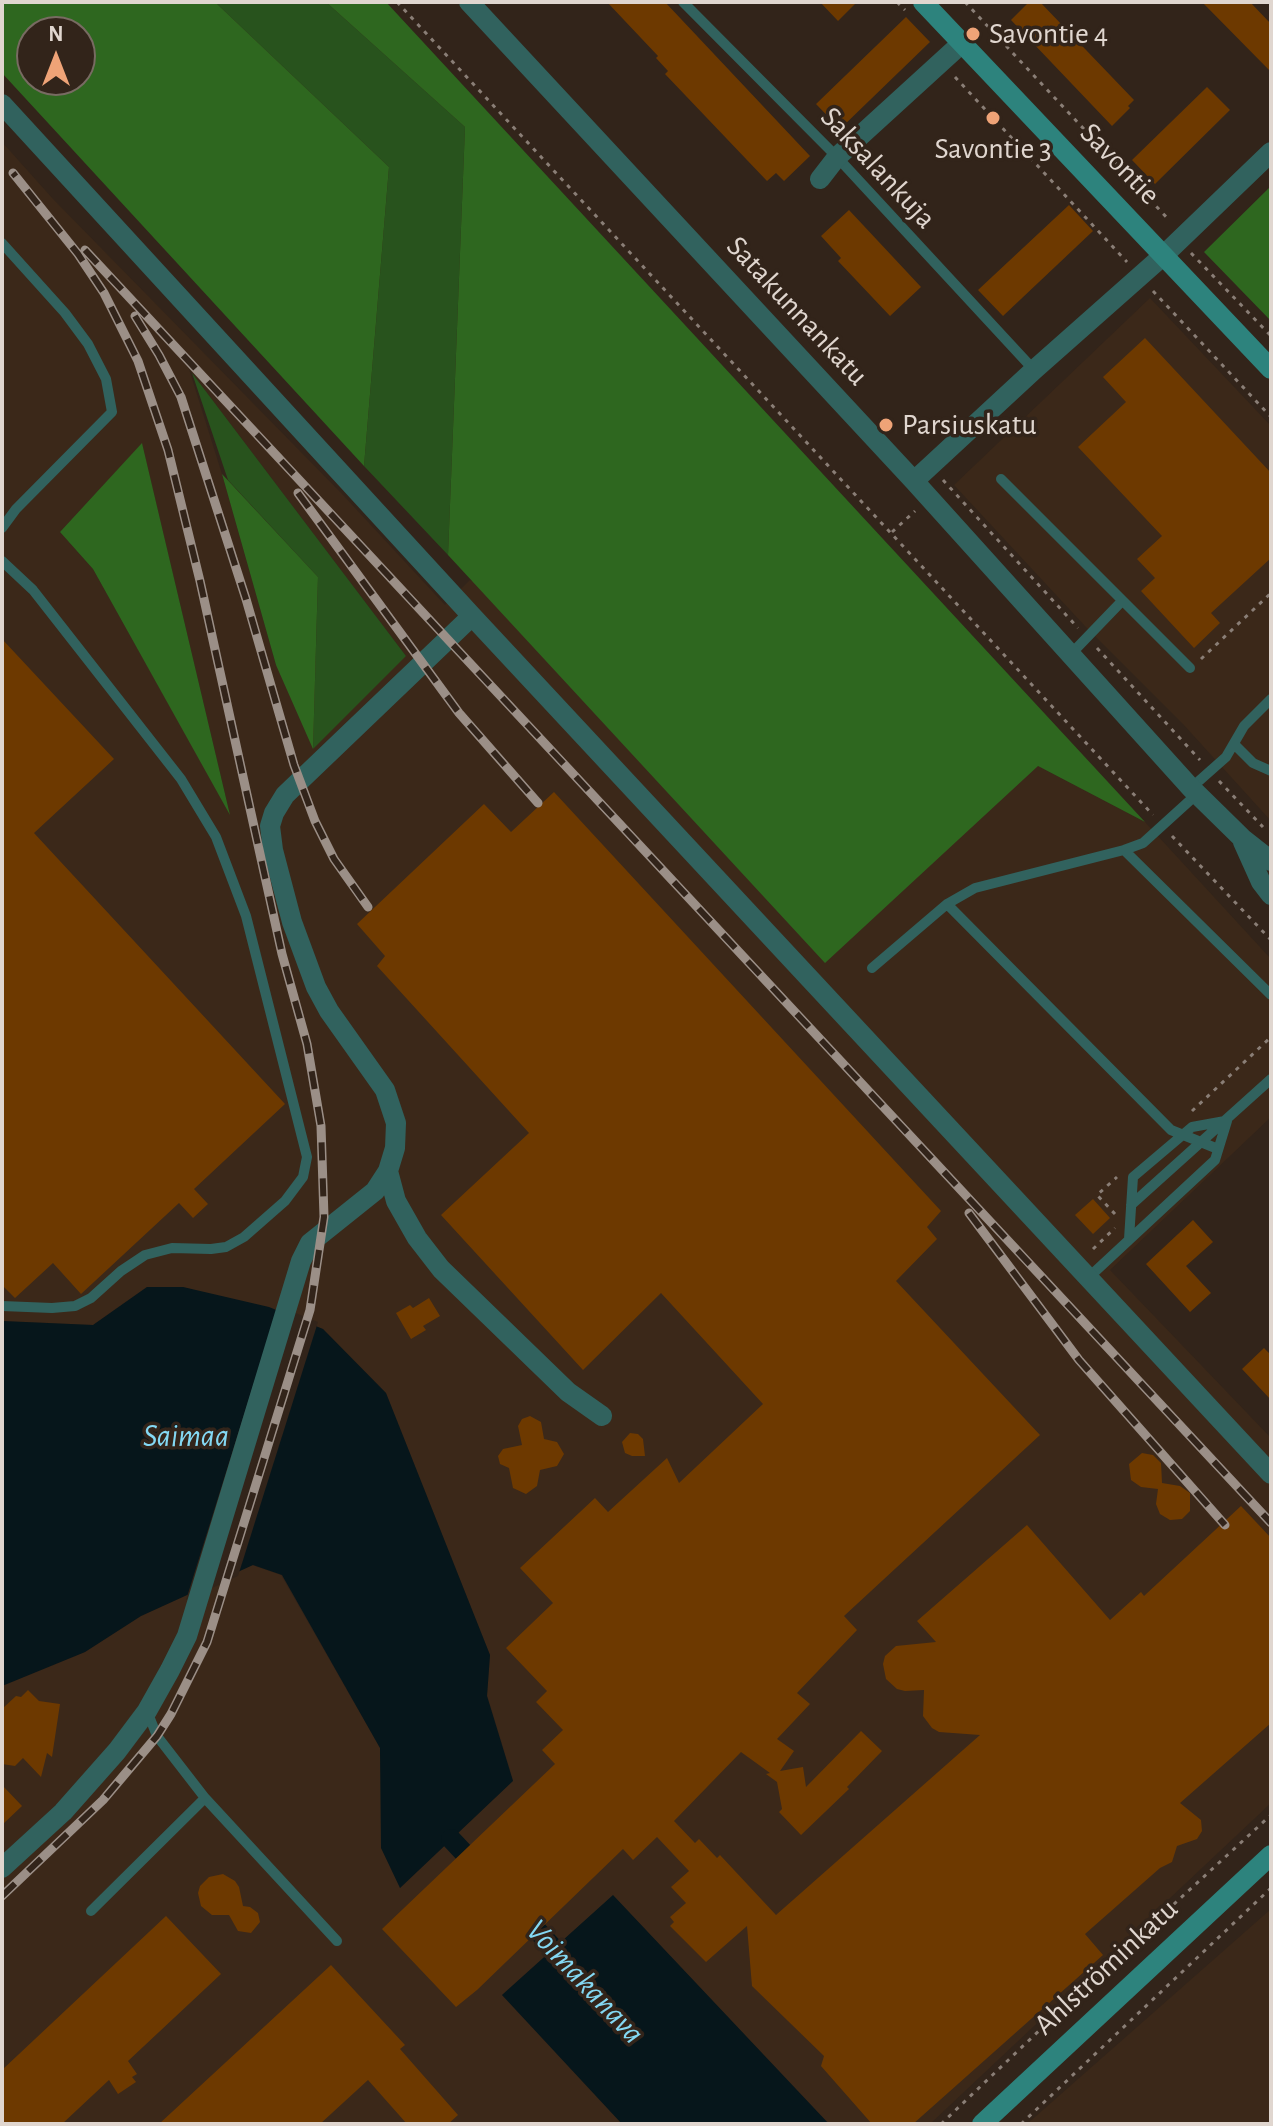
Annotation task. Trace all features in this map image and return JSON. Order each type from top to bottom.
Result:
[{"type":"street","name":"Satakunnankatu","points":[[469,2],[914,481],[1194,791],[1242,838],[1271,861]]},
{"type":"street","name":"Savontie","points":[[916,7],[962,43],[1271,369]]},
{"type":"street","points":[[820,179],[837,157],[962,43]]},
{"type":"street","points":[[2,104],[472,616],[1271,1474]]},
{"type":"street","points":[[914,481],[1165,254],[1187,245],[1271,152]]},
{"type":"street","points":[[2,1868],[63,1812],[117,1751],[147,1711],[187,1636],[301,1261],[310,1243],[375,1191],[388,1171],[395,1148],[396,1123],[389,1101],[385,1090],[329,1011],[316,987],[292,922],[273,850],[270,826],[285,795],[472,616]]},
{"type":"street","name":"Satakunnankatu","points":[[1242,838],[1261,882],[1271,895]]},
{"type":"street","points":[[388,1171],[396,1201],[417,1238],[441,1269],[568,1392],[602,1416]]},
{"type":"street","name":"Ahlströminkatu","points":[[982,2124],[1271,1855]]},
{"type":"lane","name":"Saksalankuja","points":[[683,2],[837,157],[1034,370]]},
{"type":"lane","points":[[2,243],[65,313],[88,344],[106,379],[112,412],[16,509],[2,528]]},
{"type":"lane","points":[[1001,479],[1190,668]]},
{"type":"lane","points":[[2,561],[33,590],[181,779],[216,837],[246,916],[307,1157],[303,1177],[285,1201],[244,1237],[226,1247],[172,1248],[145,1255],[121,1271],[91,1298],[75,1306],[2,1306]]},
{"type":"lane","points":[[1070,655],[1122,601]]},
{"type":"lane","points":[[872,968],[947,904],[975,888],[1143,843],[1163,827],[1226,757],[1244,726],[1271,699]]},
{"type":"lane","points":[[1234,744],[1253,763],[1271,771]]},
{"type":"lane","points":[[1124,850],[1271,995]]},
{"type":"lane","points":[[947,904],[1171,1130],[1218,1149]]},
{"type":"lane","points":[[1131,1205],[1271,1079]]},
{"type":"lane","points":[[1129,1239],[1133,1177],[1192,1127],[1227,1121]]},
{"type":"lane","points":[[1087,1279],[1215,1160],[1227,1121]]},
{"type":"lane","points":[[147,1711],[157,1736],[205,1798],[337,1941]]},
{"type":"lane","points":[[91,1911],[205,1798]]},
{"type":"path","points":[[397,2],[1271,940]]},
{"type":"path","points":[[897,2],[916,7]]},
{"type":"path","points":[[965,2],[1271,336]]},
{"type":"path","points":[[944,60],[949,71],[1271,417]]},
{"type":"path","points":[[1190,668],[1271,593]]},
{"type":"path","points":[[1093,1249],[1117,1227],[1117,1217],[1097,1195]]},
{"type":"path","points":[[941,2124],[1271,1815]]},
{"type":"path","points":[[1021,2124],[1271,1888]]},
{"type":"shaded area","points":[[2,142],[53,199],[343,495],[445,605],[470,580],[1038,766],[1145,822],[1271,959],[1271,1117],[1110,1270],[1271,1438],[1271,1803],[930,2124],[829,2124],[613,1896],[502,1995],[622,2124],[2,2124],[2,1686],[85,1652],[141,1616],[252,1565],[281,1575],[380,1748],[382,1796],[400,1888],[513,1780],[487,1695],[490,1655],[386,1393],[323,1329],[183,1287],[147,1287],[93,1325],[2,1321]],"holes":[[[189,369],[406,656],[276,665]],[[142,444],[229,811],[93,569],[60,532]]]},
{"type":"shaded area","points":[[1150,298],[1271,426],[1271,821],[1183,724],[1084,625],[954,485]]},
{"type":"shaded area","points":[[1271,1909],[1271,2124],[1027,2124]]},
{"type":"green space","points":[[2,2],[215,2],[389,167],[364,466],[23,96],[96,96],[96,16],[16,16],[16,88],[2,73]]},
{"type":"green space","points":[[215,2],[326,2],[465,127],[448,555],[364,466],[389,167]]},
{"type":"green space","points":[[326,2],[386,2],[1145,822],[1038,766],[825,963],[448,555],[465,127]]},
{"type":"green space","points":[[1271,186],[1271,321],[1204,252]]},
{"type":"green space","points":[[192,373],[406,656],[313,749],[318,577],[228,480]]},
{"type":"green space","points":[[142,443],[230,815],[93,569],[60,532]]},
{"type":"green space","points":[[222,474],[318,577],[313,749],[276,665]]},
{"type":"water","name":"Saimaa","points":[[147,1287],[183,1287],[269,1307],[323,1329],[386,1393],[490,1655],[487,1696],[513,1781],[400,1888],[381,1848],[380,1748],[282,1575],[253,1565],[141,1616],[85,1652],[2,1686],[2,1321],[93,1325]]},
{"type":"water","points":[[613,1895],[829,2124],[622,2124],[502,1995]]},
{"type":"pier","points":[[278,1306],[318,1322],[238,1576],[186,1600]]},
{"type":"building","points":[[607,2],[665,2],[810,156],[784,181],[776,173],[767,181],[665,74],[668,71],[656,58],[658,56]]},
{"type":"building","points":[[820,2],[857,2],[838,21]]},
{"type":"building","points":[[1029,2],[1040,2],[1134,100],[1112,126],[1011,20]]},
{"type":"building","points":[[1202,2],[1250,2],[1271,24],[1271,72]]},
{"type":"building","points":[[906,17],[930,42],[840,129],[816,104]]},
{"type":"building","points":[[1207,87],[1230,110],[1155,184],[1132,160]]},
{"type":"building","points":[[1069,205],[1093,231],[1003,316],[978,290]]},
{"type":"building","points":[[849,210],[921,287],[890,316],[838,261],[841,258],[821,236]]},
{"type":"building","points":[[1145,338],[1271,473],[1271,558],[1211,613],[1220,623],[1194,648],[1141,591],[1155,578],[1137,559],[1162,536],[1078,447],[1126,402],[1103,377]]},
{"type":"building","points":[[2,639],[114,759],[34,833],[285,1104],[194,1189],[208,1204],[193,1218],[179,1203],[81,1294],[53,1263],[15,1298],[2,1285]]},
{"type":"building","points":[[554,792],[941,1211],[927,1227],[937,1239],[896,1281],[1040,1435],[844,1616],[857,1630],[797,1693],[810,1704],[777,1739],[794,1751],[780,1771],[803,1767],[806,1787],[861,1731],[882,1751],[847,1787],[849,1789],[801,1835],[779,1812],[782,1809],[777,1782],[766,1774],[770,1773],[741,1752],[674,1821],[695,1843],[699,1839],[717,1858],[720,1855],[776,1915],[980,1735],[939,1732],[932,1728],[923,1716],[924,1690],[897,1689],[886,1679],[883,1664],[885,1656],[896,1646],[936,1642],[917,1621],[1027,1525],[1110,1620],[1141,1592],[1144,1596],[1241,1506],[1271,1538],[1271,1723],[1180,1803],[1201,1820],[1202,1831],[1197,1839],[1177,1846],[1172,1862],[1160,1868],[1085,1934],[1103,1955],[913,2124],[872,2124],[821,2066],[824,2056],[752,1986],[747,1926],[706,1962],[670,1926],[674,1922],[670,1917],[686,1903],[671,1887],[689,1871],[657,1837],[633,1860],[623,1849],[456,2007],[382,1929],[555,1764],[542,1750],[563,1730],[536,1702],[547,1691],[506,1648],[553,1603],[520,1568],[595,1498],[608,1512],[667,1458],[679,1483],[763,1404],[661,1293],[583,1370],[441,1215],[529,1133],[377,966],[385,956],[357,924],[484,804],[511,832]]},
{"type":"building","points":[[1093,1199],[1110,1218],[1093,1234],[1075,1215]]},
{"type":"building","points":[[1193,1220],[1213,1242],[1186,1266],[1211,1293],[1190,1312],[1146,1264]]},
{"type":"building","points":[[429,1298],[440,1316],[423,1326],[426,1330],[411,1339],[396,1313],[410,1305],[413,1308]]},
{"type":"building","points":[[1264,1348],[1271,1355],[1271,1400],[1242,1369]]},
{"type":"building","points":[[530,1416],[541,1422],[544,1439],[557,1442],[564,1454],[557,1466],[540,1470],[537,1486],[526,1494],[513,1488],[509,1468],[500,1464],[498,1456],[503,1449],[522,1445],[518,1426],[522,1419]]},
{"type":"building","points":[[630,1433],[638,1434],[643,1439],[645,1456],[625,1453],[622,1442]]},
{"type":"building","points":[[1142,1453],[1153,1455],[1161,1463],[1162,1483],[1180,1486],[1190,1493],[1190,1511],[1182,1519],[1170,1520],[1160,1514],[1156,1504],[1158,1489],[1141,1487],[1131,1480],[1129,1464]]},
{"type":"building","points":[[28,1690],[39,1701],[60,1704],[52,1757],[47,1753],[41,1777],[23,1758],[15,1766],[2,1764],[2,1709]]},
{"type":"building","points":[[2,1785],[22,1806],[2,1825]]},
{"type":"building","points":[[223,1874],[239,1887],[243,1906],[258,1913],[260,1922],[251,1933],[238,1931],[229,1915],[212,1915],[201,1906],[200,1886],[209,1877]]},
{"type":"building","points":[[166,1916],[221,1974],[128,2061],[137,2074],[132,2077],[136,2082],[118,2094],[109,2080],[62,2124],[2,2124],[2,2070]]},
{"type":"building","points":[[331,1965],[405,2045],[400,2049],[458,2115],[448,2124],[407,2124],[368,2080],[320,2124],[159,2124]]},
{"type":"waterway","name":"Voimakanava","points":[[451,1839],[481,1871]]},
{"type":"waterway","name":"Voimakanava","points":[[520,1912],[572,1968]]},
{"type":"railway","points":[[2,1896],[103,1800],[157,1736],[207,1642],[310,1310],[324,1217],[321,1126],[307,1044],[282,954],[168,450],[138,361],[104,293],[78,254],[13,173]]},
{"type":"railway","points":[[85,250],[1271,1523]]},
{"type":"railway","points":[[135,316],[181,397],[246,599],[294,765],[315,821],[334,859],[368,907]]},
{"type":"railway","points":[[298,493],[459,713],[538,803]]},
{"type":"railway","points":[[969,1213],[1079,1360],[1225,1525]]},
{"type":"place","name":"Savontie 4","points":[[973,34]]},
{"type":"place","name":"Savontie 3","points":[[993,118]]},
{"type":"place","name":"Parsiuskatu","points":[[886,425]]}]
